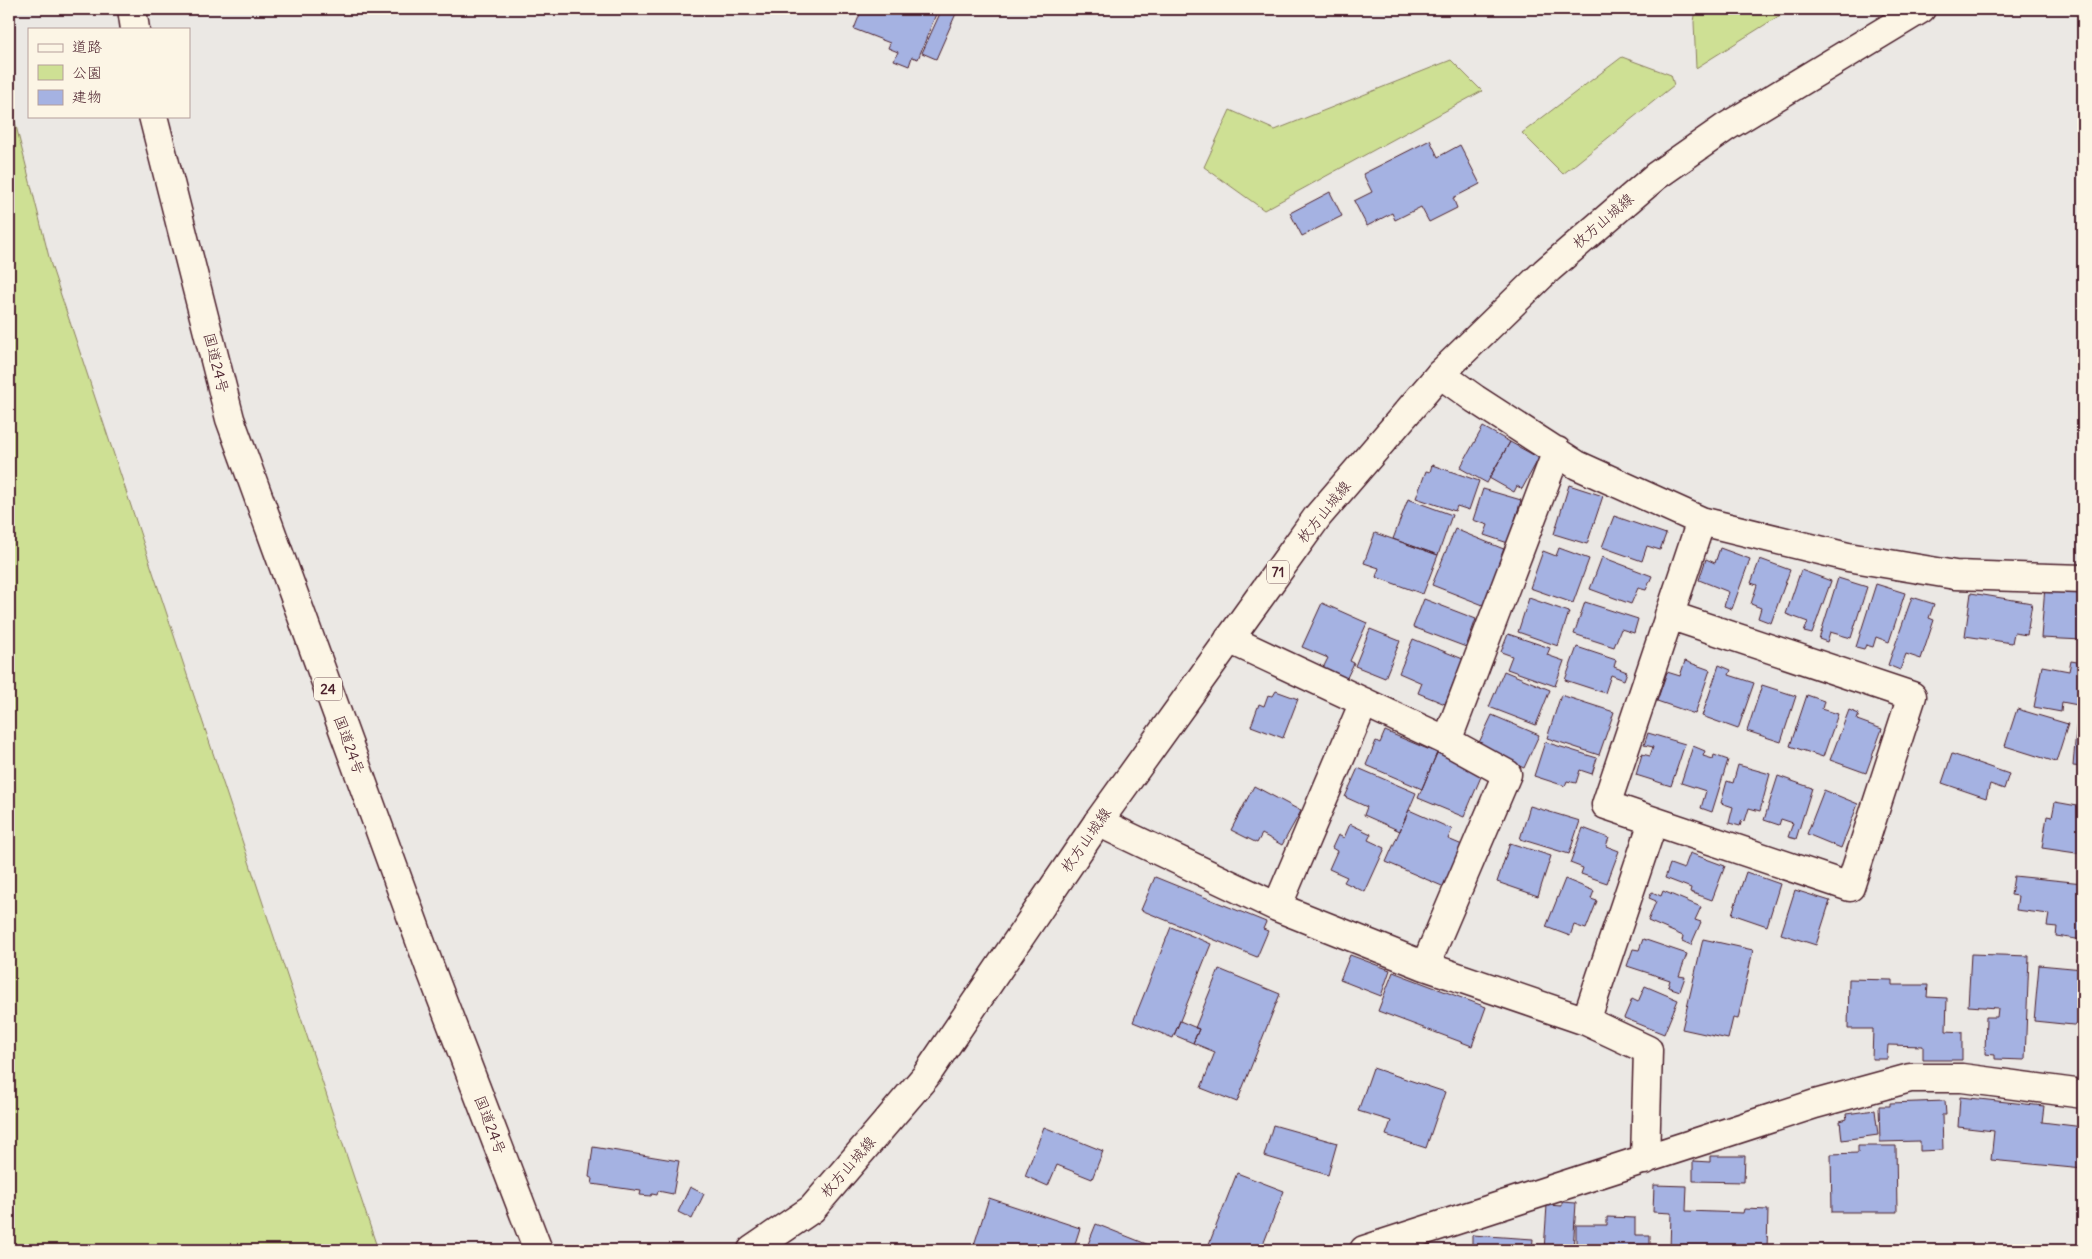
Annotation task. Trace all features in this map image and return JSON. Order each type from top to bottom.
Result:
[{"type":"main road","points":[[132,9],[135,28]]},
{"type":"main road","name":"枚方山城線","points":[[752,1250],[812,1209],[925,1077],[1098,822],[1318,516],[1440,374],[1545,272],[1656,176],[1726,126],[1922,9]]},
{"type":"main road","name":"国道24号","points":[[154,118],[230,420],[434,977],[538,1250]]},
{"type":"main road","points":[[1440,374],[1577,465],[1701,521],[1848,557],[1955,575],[2083,579]]},
{"type":"main road","points":[[1447,741],[1558,451]]},
{"type":"main road","points":[[1669,615],[1912,696],[1850,887],[1606,805],[1669,615],[1701,521]]},
{"type":"main road","points":[[1229,640],[1447,741],[1507,774],[1425,966]]},
{"type":"main road","points":[[1277,907],[1364,702]]},
{"type":"main road","points":[[1098,822],[1277,907],[1425,966],[1586,1022],[1648,1050],[1645,1160]]},
{"type":"main road","points":[[1586,1022],[1653,822]]},
{"type":"main road","points":[[1364,1250],[1815,1104],[1910,1078],[1962,1078],[2083,1094]]},
{"type":"green space","points":[[1696,9],[1790,9],[1696,68],[1694,22]]},
{"type":"green space","points":[[1622,57],[1671,75],[1674,85],[1563,174],[1522,133]]},
{"type":"green space","points":[[1451,60],[1482,91],[1264,210],[1204,167],[1230,110],[1275,130]]},
{"type":"green space","points":[[9,98],[51,265],[378,1250],[9,1250]]},
{"type":"building","points":[[862,9],[938,9],[918,59],[912,57],[909,66],[894,60],[898,52],[888,48],[890,43],[854,29]]},
{"type":"building","points":[[942,9],[958,9],[936,59],[922,53]]},
{"type":"building","points":[[1430,140],[1438,157],[1460,145],[1480,184],[1453,198],[1457,208],[1429,222],[1421,207],[1395,220],[1392,213],[1367,226],[1354,201],[1372,192],[1363,174]]},
{"type":"building","points":[[1330,192],[1342,216],[1302,236],[1290,213]]},
{"type":"building","points":[[1483,427],[1510,442],[1487,483],[1460,468]]},
{"type":"building","points":[[1510,442],[1539,458],[1522,489],[1517,486],[1514,492],[1489,478]]},
{"type":"building","points":[[1432,465],[1479,481],[1469,510],[1457,506],[1455,511],[1416,498],[1426,471],[1430,472]]},
{"type":"building","points":[[1569,485],[1603,496],[1587,544],[1554,534]]},
{"type":"building","points":[[1483,489],[1521,500],[1508,543],[1484,535],[1488,525],[1473,520]]},
{"type":"building","points":[[1408,499],[1452,515],[1438,555],[1393,539]]},
{"type":"building","points":[[1614,516],[1666,534],[1660,550],[1647,546],[1642,561],[1602,547]]},
{"type":"building","points":[[1455,529],[1506,550],[1483,605],[1432,585]]},
{"type":"building","points":[[1375,533],[1438,555],[1423,594],[1376,577],[1379,568],[1364,563]]},
{"type":"building","points":[[1559,548],[1589,559],[1573,603],[1530,588],[1543,551],[1556,556]]},
{"type":"building","points":[[1720,548],[1750,559],[1732,609],[1724,606],[1729,592],[1699,580],[1706,559],[1715,563]]},
{"type":"building","points":[[1602,557],[1652,576],[1646,590],[1638,588],[1631,604],[1590,589]]},
{"type":"building","points":[[1760,559],[1790,570],[1771,623],[1758,618],[1761,608],[1751,604],[1757,585],[1751,583]]},
{"type":"building","points":[[1801,570],[1831,581],[1812,634],[1804,632],[1808,622],[1786,614]]},
{"type":"building","points":[[1838,578],[1867,587],[1851,638],[1830,632],[1827,642],[1819,639]]},
{"type":"building","points":[[1876,584],[1905,593],[1889,642],[1876,637],[1873,647],[1866,645],[1864,649],[1856,647]]},
{"type":"building","points":[[2045,586],[2083,588],[2083,640],[2041,638]]},
{"type":"building","points":[[1971,593],[2032,603],[2027,635],[2014,633],[2012,643],[1965,636]]},
{"type":"building","points":[[1912,597],[1934,604],[1929,618],[1934,620],[1921,659],[1906,654],[1900,670],[1888,665]]},
{"type":"building","points":[[1529,598],[1569,612],[1558,646],[1518,632]]},
{"type":"building","points":[[1424,599],[1476,619],[1466,647],[1413,627]]},
{"type":"building","points":[[1585,602],[1638,619],[1634,633],[1621,629],[1614,647],[1574,634]]},
{"type":"building","points":[[1322,603],[1367,623],[1350,661],[1354,663],[1342,688],[1318,678],[1328,658],[1302,647]]},
{"type":"building","points":[[1370,629],[1400,641],[1385,678],[1355,666]]},
{"type":"building","points":[[1508,634],[1550,648],[1547,655],[1564,661],[1555,686],[1507,669],[1512,656],[1501,652]]},
{"type":"building","points":[[1413,639],[1463,659],[1445,704],[1418,693],[1422,683],[1399,673]]},
{"type":"building","points":[[1577,647],[1616,660],[1614,667],[1627,672],[1624,680],[1611,675],[1605,693],[1565,680]]},
{"type":"building","points":[[1685,661],[1710,670],[1695,714],[1657,701],[1667,672],[1680,676]]},
{"type":"building","points":[[2071,661],[2083,663],[2083,706],[2062,702],[2061,712],[2034,707],[2042,666],[2069,671]]},
{"type":"building","points":[[1719,665],[1731,670],[1729,675],[1754,683],[1738,729],[1702,716]]},
{"type":"building","points":[[1504,671],[1550,690],[1536,725],[1489,707]]},
{"type":"building","points":[[1762,685],[1796,696],[1781,742],[1747,731]]},
{"type":"building","points":[[1276,691],[1298,699],[1283,738],[1251,726],[1259,704],[1264,706],[1268,695],[1273,696]]},
{"type":"building","points":[[1561,695],[1614,712],[1599,755],[1547,738]]},
{"type":"building","points":[[1807,695],[1824,701],[1822,709],[1838,714],[1823,757],[1790,746]]},
{"type":"building","points":[[2017,709],[2068,724],[2056,762],[2005,746]]},
{"type":"building","points":[[1849,710],[1859,714],[1857,720],[1882,729],[1866,773],[1830,760]]},
{"type":"building","points":[[1492,715],[1539,735],[1524,768],[1477,747]]},
{"type":"building","points":[[2077,719],[2083,719],[2083,767],[2073,766]]},
{"type":"building","points":[[1385,731],[1437,753],[1422,789],[1366,765],[1376,741],[1380,743]]},
{"type":"building","points":[[1648,733],[1685,744],[1671,786],[1636,775],[1642,754],[1650,756],[1653,747],[1644,745]]},
{"type":"building","points":[[1545,742],[1597,758],[1592,774],[1580,770],[1576,783],[1567,781],[1565,786],[1534,776]]},
{"type":"building","points":[[1693,746],[1705,751],[1703,756],[1713,759],[1714,755],[1728,760],[1712,812],[1701,808],[1706,791],[1681,783]]},
{"type":"building","points":[[1437,753],[1483,772],[1464,817],[1418,798]]},
{"type":"building","points":[[1952,754],[2009,774],[2004,789],[1990,784],[1986,798],[1942,783]]},
{"type":"building","points":[[1738,765],[1770,774],[1760,811],[1749,808],[1745,821],[1742,820],[1740,826],[1729,823],[1733,807],[1721,803],[1727,781],[1733,783]]},
{"type":"building","points":[[1358,768],[1416,793],[1400,831],[1364,815],[1367,807],[1345,797]]},
{"type":"building","points":[[1778,776],[1812,788],[1796,839],[1788,837],[1793,823],[1781,819],[1779,825],[1764,820]]},
{"type":"building","points":[[1254,786],[1301,811],[1282,845],[1262,834],[1257,843],[1231,830]]},
{"type":"building","points":[[1824,790],[1858,804],[1841,848],[1807,834]]},
{"type":"building","points":[[2055,802],[2083,807],[2083,854],[2042,848],[2047,816],[2052,817]]},
{"type":"building","points":[[1530,806],[1580,821],[1569,854],[1520,839]]},
{"type":"building","points":[[1409,810],[1452,829],[1448,839],[1467,847],[1449,889],[1386,862]]},
{"type":"building","points":[[1350,824],[1371,834],[1368,840],[1385,848],[1365,892],[1344,882],[1347,877],[1329,869],[1337,851],[1332,848],[1338,835],[1344,838]]},
{"type":"building","points":[[1583,828],[1609,838],[1606,846],[1619,851],[1607,883],[1581,874],[1583,868],[1570,863]]},
{"type":"building","points":[[1510,843],[1551,856],[1538,896],[1497,882]]},
{"type":"building","points":[[1690,853],[1725,866],[1712,900],[1690,892],[1691,888],[1665,878],[1670,864],[1684,869]]},
{"type":"building","points":[[1746,872],[1780,884],[1767,926],[1732,914]]},
{"type":"building","points":[[2014,876],[2083,883],[2083,940],[2056,936],[2057,927],[2047,926],[2049,914],[2016,910],[2018,896],[2011,895]]},
{"type":"building","points":[[1155,877],[1266,922],[1263,929],[1268,931],[1257,957],[1141,910]]},
{"type":"building","points":[[1565,879],[1594,891],[1591,899],[1597,901],[1586,929],[1574,925],[1570,936],[1546,927]]},
{"type":"building","points":[[1795,890],[1830,901],[1816,945],[1781,934]]},
{"type":"building","points":[[1663,891],[1701,907],[1695,920],[1701,922],[1691,945],[1682,941],[1683,936],[1648,921],[1656,901],[1649,898],[1652,892],[1661,896]]},
{"type":"building","points":[[1171,927],[1211,944],[1173,1038],[1133,1022]]},
{"type":"building","points":[[1643,939],[1687,954],[1679,976],[1685,977],[1680,991],[1668,987],[1670,980],[1627,966],[1633,949],[1639,950]]},
{"type":"building","points":[[1703,939],[1753,950],[1738,1019],[1733,1018],[1728,1039],[1682,1029]]},
{"type":"building","points":[[1971,954],[2029,956],[2025,1060],[1995,1059],[1995,1055],[1985,1054],[1986,1017],[1997,1017],[1998,1008],[1968,1006]]},
{"type":"building","points":[[1350,955],[1390,970],[1381,996],[1340,980]]},
{"type":"building","points":[[2039,965],[2083,969],[2083,1026],[2034,1021]]},
{"type":"building","points":[[1219,969],[1280,994],[1237,1102],[1201,1088],[1215,1052],[1193,1043],[1199,1029],[1195,1028]]},
{"type":"building","points":[[1393,972],[1486,1007],[1472,1046],[1378,1011]]},
{"type":"building","points":[[1849,979],[1892,980],[1892,985],[1928,985],[1927,997],[1947,998],[1946,1031],[1962,1032],[1962,1060],[1923,1060],[1923,1046],[1888,1045],[1887,1059],[1872,1059],[1873,1029],[1848,1029]]},
{"type":"building","points":[[1645,986],[1678,1000],[1664,1034],[1624,1018],[1632,999],[1638,1002]]},
{"type":"building","points":[[1180,1021],[1199,1029],[1193,1043],[1174,1035]]},
{"type":"building","points":[[1373,1068],[1445,1092],[1426,1148],[1386,1135],[1391,1121],[1358,1111]]},
{"type":"building","points":[[1960,1097],[2044,1106],[2042,1122],[2083,1127],[2083,1169],[1991,1160],[1994,1131],[1958,1127]]},
{"type":"building","points":[[1945,1101],[1946,1115],[1942,1115],[1943,1150],[1920,1151],[1920,1141],[1880,1142],[1879,1106],[1890,1106],[1890,1103]]},
{"type":"building","points":[[1875,1110],[1878,1135],[1842,1140],[1840,1121],[1847,1119],[1846,1114]]},
{"type":"building","points":[[1273,1125],[1337,1143],[1328,1175],[1264,1156]]},
{"type":"building","points":[[1044,1127],[1103,1151],[1092,1179],[1057,1165],[1048,1186],[1025,1176]]},
{"type":"building","points":[[1858,1146],[1896,1146],[1897,1212],[1832,1212],[1831,1154],[1858,1153]]},
{"type":"building","points":[[593,1147],[679,1161],[673,1194],[658,1191],[657,1195],[640,1195],[641,1191],[592,1184],[593,1179],[589,1177]]},
{"type":"building","points":[[1710,1156],[1745,1156],[1744,1182],[1693,1181],[1693,1161],[1710,1162]]},
{"type":"building","points":[[1237,1173],[1284,1191],[1261,1250],[1223,1250],[1209,1244]]},
{"type":"building","points":[[1654,1185],[1687,1186],[1686,1211],[1743,1213],[1744,1209],[1768,1210],[1767,1250],[1670,1250],[1671,1213],[1653,1212]]},
{"type":"building","points":[[690,1187],[704,1194],[692,1219],[678,1212]]},
{"type":"building","points":[[989,1198],[1080,1228],[1073,1250],[991,1250],[974,1245]]},
{"type":"building","points":[[1562,1202],[1576,1203],[1573,1250],[1544,1250],[1547,1205],[1562,1206]]},
{"type":"building","points":[[1607,1217],[1635,1218],[1635,1235],[1650,1235],[1650,1250],[1576,1250],[1576,1225],[1607,1225]]},
{"type":"building","points":[[1096,1224],[1159,1249],[1097,1250],[1097,1248],[1088,1244]]},
{"type":"building","points":[[1472,1235],[1533,1239],[1532,1250],[1472,1250]]},
{"type":"building","points":[[1448,1248],[1472,1250],[1447,1250]]}]
